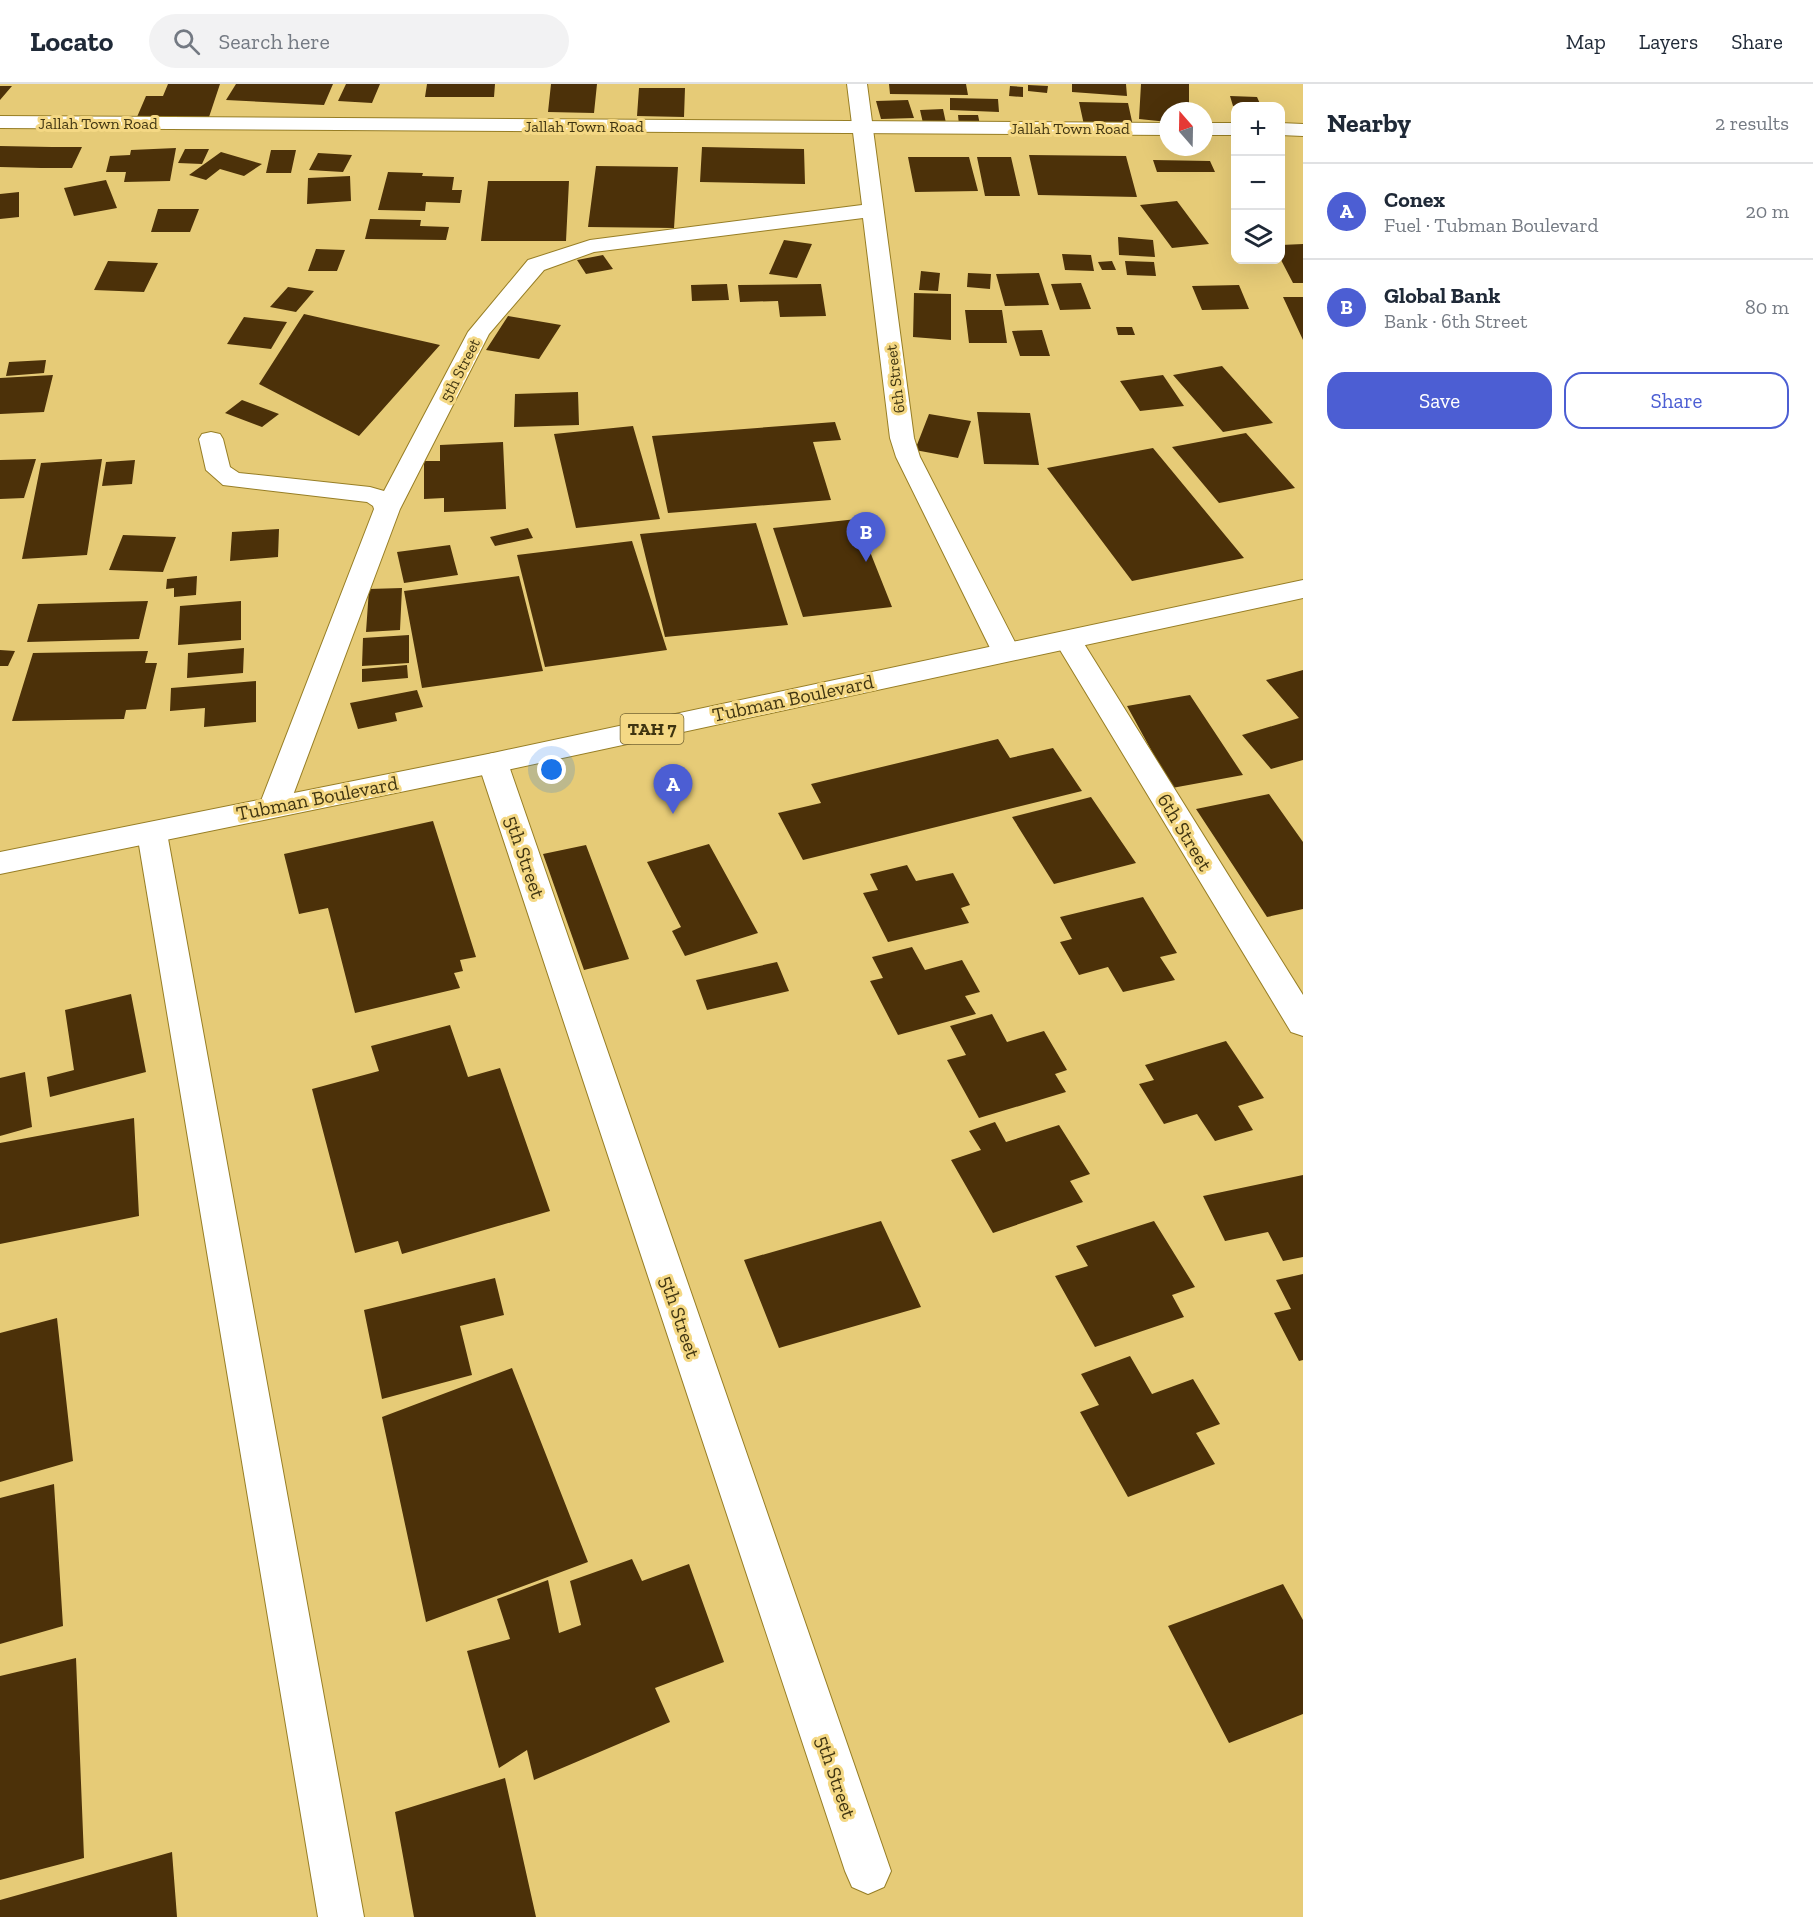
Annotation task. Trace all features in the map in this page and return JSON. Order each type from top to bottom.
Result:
[{"type":"main road","name":"6th Street","points":[[857,84],[905,448],[1006,652]]},
{"type":"main road","name":"Jallah Town Road","points":[[0,122],[1159,129]]},
{"type":"main road","points":[[1213,129],[1231,129]]},
{"type":"main road","points":[[1285,129],[1303,130]]},
{"type":"main road","name":"5th Street","points":[[274,806],[387,510],[479,332],[536,265],[590,246],[874,210]]},
{"type":"main road","points":[[211,439],[218,470],[232,480],[370,495],[386,503],[387,510]]},
{"type":"main road","name":"Tubman Boulevard","points":[[0,863],[493,763],[1303,589]]},
{"type":"main road","name":"6th Street","points":[[1068,640],[1303,1023]]},
{"type":"main road","name":"5th Street","points":[[493,763],[868,1871]]},
{"type":"main road","points":[[152,833],[341,1917]]},
{"type":"building","points":[[168,84],[220,84],[209,117],[137,117],[146,96],[163,96]]},
{"type":"building","points":[[236,84],[333,84],[324,105],[226,100]]},
{"type":"building","points":[[346,84],[380,84],[372,103],[338,101]]},
{"type":"building","points":[[427,84],[495,84],[494,97],[425,97]]},
{"type":"building","points":[[551,84],[597,84],[594,113],[548,112]]},
{"type":"building","points":[[889,84],[966,84],[968,95],[890,94]]},
{"type":"building","points":[[1072,84],[1126,84],[1127,96],[1072,92]]},
{"type":"building","points":[[1141,84],[1189,84],[1189,102],[1159,102],[1159,121],[1139,119]]},
{"type":"building","points":[[1028,85],[1048,86],[1047,93],[1028,91]]},
{"type":"building","points":[[0,86],[12,86],[0,100]]},
{"type":"building","points":[[1010,86],[1023,87],[1023,97],[1009,96]]},
{"type":"building","points":[[639,88],[685,88],[684,117],[637,116]]},
{"type":"building","points":[[1230,96],[1257,97],[1259,102],[1232,102]]},
{"type":"building","points":[[950,98],[998,99],[999,112],[950,110]]},
{"type":"building","points":[[908,100],[914,118],[881,119],[876,101]]},
{"type":"building","points":[[1079,102],[1128,103],[1133,126],[1084,125]]},
{"type":"building","points":[[943,109],[946,123],[923,123],[920,110]]},
{"type":"building","points":[[958,115],[978,115],[980,125],[959,125]]},
{"type":"building","points":[[0,146],[82,147],[72,168],[41,168],[0,167]]},
{"type":"building","points":[[702,147],[804,149],[805,184],[700,182]]},
{"type":"building","points":[[176,148],[170,181],[124,182],[126,172],[106,172],[110,156],[130,155],[131,150]]},
{"type":"building","points":[[185,149],[209,149],[202,164],[178,163]]},
{"type":"building","points":[[271,150],[296,150],[291,173],[266,173]]},
{"type":"building","points":[[221,152],[262,164],[244,176],[220,169],[206,180],[189,175]]},
{"type":"building","points":[[318,153],[352,155],[343,172],[309,170]]},
{"type":"building","points":[[1029,155],[1126,156],[1137,197],[1038,195]]},
{"type":"building","points":[[908,157],[969,157],[978,191],[915,192]]},
{"type":"building","points":[[977,157],[1011,157],[1020,196],[985,196]]},
{"type":"building","points":[[1153,160],[1210,161],[1215,172],[1157,172]]},
{"type":"building","points":[[596,166],[678,167],[674,228],[588,227]]},
{"type":"building","points":[[388,172],[454,177],[452,190],[462,190],[460,203],[426,202],[425,211],[378,210]]},
{"type":"building","points":[[350,176],[351,201],[307,204],[308,178]]},
{"type":"building","points":[[106,180],[117,208],[74,216],[64,188]]},
{"type":"building","points":[[488,181],[569,181],[566,241],[481,241]]},
{"type":"building","points":[[19,192],[19,217],[0,219],[0,194]]},
{"type":"building","points":[[1177,201],[1209,244],[1172,248],[1140,205]]},
{"type":"building","points":[[158,209],[199,209],[190,232],[151,232]]},
{"type":"building","points":[[370,219],[421,220],[420,226],[449,227],[446,240],[365,239]]},
{"type":"building","points":[[1118,237],[1153,240],[1155,257],[1119,255]]},
{"type":"building","points":[[784,240],[812,244],[797,278],[769,274]]},
{"type":"building","points":[[1303,244],[1303,283],[1293,283],[1283,264],[1285,264],[1285,245]]},
{"type":"building","points":[[316,249],[345,250],[337,271],[308,271]]},
{"type":"building","points":[[1062,254],[1091,255],[1094,271],[1065,270]]},
{"type":"building","points":[[603,255],[613,269],[586,274],[577,260]]},
{"type":"building","points":[[108,261],[158,263],[144,292],[94,290]]},
{"type":"building","points":[[1112,261],[1116,270],[1102,270],[1098,262]]},
{"type":"building","points":[[1125,261],[1154,262],[1156,276],[1127,275]]},
{"type":"building","points":[[921,271],[940,273],[938,291],[919,290]]},
{"type":"building","points":[[968,273],[991,274],[990,289],[967,287]]},
{"type":"building","points":[[1039,273],[1049,305],[1005,306],[996,274]]},
{"type":"building","points":[[1081,283],[1091,309],[1060,310],[1051,284]]},
{"type":"building","points":[[727,284],[729,300],[692,301],[691,285]]},
{"type":"building","points":[[821,284],[826,316],[780,317],[778,301],[740,302],[738,285]]},
{"type":"building","points":[[1239,285],[1249,309],[1202,310],[1192,286]]},
{"type":"building","points":[[288,287],[314,291],[296,312],[270,307]]},
{"type":"building","points":[[914,293],[951,294],[951,340],[913,337]]},
{"type":"building","points":[[1283,297],[1303,297],[1303,340]]},
{"type":"building","points":[[965,310],[1002,310],[1007,343],[969,343]]},
{"type":"building","points":[[304,314],[440,345],[359,436],[259,384]]},
{"type":"building","points":[[508,316],[561,325],[539,359],[486,350]]},
{"type":"building","points":[[244,317],[287,322],[271,349],[227,344]]},
{"type":"building","points":[[1116,327],[1132,327],[1135,335],[1118,335]]},
{"type":"building","points":[[1042,330],[1050,356],[1020,356],[1012,331]]},
{"type":"building","points":[[46,360],[44,373],[6,376],[9,362]]},
{"type":"building","points":[[1222,366],[1273,423],[1223,432],[1173,375]]},
{"type":"building","points":[[53,375],[44,412],[0,414],[0,378]]},
{"type":"building","points":[[1163,375],[1184,406],[1140,411],[1120,381]]},
{"type":"building","points":[[578,392],[579,425],[514,427],[515,394]]},
{"type":"building","points":[[242,400],[279,414],[262,427],[225,413]]},
{"type":"building","points":[[977,412],[1030,413],[1039,465],[984,464]]},
{"type":"building","points":[[929,414],[971,421],[958,458],[915,450]]},
{"type":"building","points":[[835,422],[841,440],[813,442],[831,500],[668,513],[652,436]]},
{"type":"building","points":[[633,426],[660,519],[576,528],[554,434]]},
{"type":"building","points":[[1246,433],[1295,488],[1219,503],[1172,447]]},
{"type":"building","points":[[503,442],[506,509],[444,512],[444,498],[424,499],[424,461],[440,461],[440,445]]},
{"type":"building","points":[[1153,448],[1244,558],[1132,581],[1047,468]]},
{"type":"building","points":[[36,459],[24,498],[0,499],[0,460]]},
{"type":"building","points":[[102,459],[87,555],[22,559],[41,463]]},
{"type":"building","points":[[135,460],[132,484],[102,486],[106,462]]},
{"type":"building","points":[[857,519],[892,607],[803,617],[773,528]]},
{"type":"building","points":[[756,523],[788,625],[665,637],[640,534]]},
{"type":"building","points":[[528,528],[533,538],[495,546],[490,537]]},
{"type":"building","points":[[279,529],[278,557],[230,561],[232,532]]},
{"type":"building","points":[[123,535],[176,537],[163,572],[109,570]]},
{"type":"building","points":[[632,541],[667,650],[545,667],[517,555]]},
{"type":"building","points":[[450,545],[458,575],[404,583],[397,552]]},
{"type":"building","points":[[197,576],[196,595],[174,597],[174,588],[166,589],[167,579]]},
{"type":"building","points":[[519,576],[543,671],[422,688],[404,591]]},
{"type":"building","points":[[402,588],[400,630],[366,632],[369,589]]},
{"type":"building","points":[[148,601],[139,639],[27,642],[38,604]]},
{"type":"building","points":[[241,601],[241,640],[178,645],[180,606]]},
{"type":"building","points":[[409,635],[409,663],[362,666],[363,638]]},
{"type":"building","points":[[244,648],[243,673],[187,678],[188,653]]},
{"type":"building","points":[[0,650],[15,651],[8,666],[0,666]]},
{"type":"building","points":[[148,651],[145,663],[157,663],[146,709],[126,710],[124,719],[12,721],[33,653]]},
{"type":"building","points":[[407,665],[408,678],[362,682],[362,669]]},
{"type":"building","points":[[1303,670],[1303,760],[1271,769],[1242,735],[1299,718],[1266,680]]},
{"type":"building","points":[[256,681],[256,722],[204,727],[205,708],[170,711],[171,688]]},
{"type":"building","points":[[417,690],[423,707],[395,713],[397,721],[358,729],[350,703]]},
{"type":"building","points":[[1190,695],[1243,775],[1172,788],[1127,706]]},
{"type":"building","points":[[998,739],[1010,758],[1053,748],[1082,791],[803,860],[778,813],[821,803],[811,784]]},
{"type":"building","points":[[1269,794],[1303,842],[1303,909],[1267,917],[1196,809]]},
{"type":"building","points":[[1091,797],[1136,863],[1054,884],[1012,817]]},
{"type":"building","points":[[433,821],[476,957],[460,960],[463,971],[454,973],[460,988],[355,1013],[328,908],[299,914],[284,854]]},
{"type":"building","points":[[709,844],[758,933],[685,956],[672,931],[681,927],[647,862]]},
{"type":"building","points":[[586,845],[629,959],[584,970],[543,854]]},
{"type":"building","points":[[907,865],[916,881],[953,873],[970,905],[961,908],[969,923],[888,942],[863,893],[878,890],[870,874]]},
{"type":"building","points":[[1143,897],[1177,953],[1160,957],[1175,980],[1123,992],[1108,967],[1079,975],[1060,942],[1072,939],[1060,917]]},
{"type":"building","points":[[912,947],[925,970],[962,960],[980,992],[965,996],[976,1014],[898,1035],[870,981],[883,978],[872,957]]},
{"type":"building","points":[[777,962],[789,991],[707,1010],[696,980]]},
{"type":"building","points":[[131,994],[146,1072],[50,1097],[47,1077],[74,1070],[65,1010]]},
{"type":"building","points":[[992,1014],[1007,1042],[1044,1031],[1067,1070],[1055,1074],[1066,1092],[979,1118],[947,1060],[966,1055],[950,1026]]},
{"type":"building","points":[[450,1025],[468,1077],[500,1068],[550,1211],[402,1254],[398,1241],[355,1253],[312,1089],[379,1071],[371,1046]]},
{"type":"building","points":[[1226,1041],[1264,1098],[1238,1106],[1253,1130],[1215,1141],[1197,1114],[1164,1124],[1139,1084],[1154,1080],[1145,1065]]},
{"type":"building","points":[[25,1072],[32,1127],[0,1136],[0,1078]]},
{"type":"building","points":[[134,1118],[139,1216],[0,1244],[0,1143]]},
{"type":"building","points":[[995,1122],[1006,1142],[1059,1125],[1090,1174],[1070,1181],[1083,1202],[993,1233],[951,1160],[981,1150],[969,1131]]},
{"type":"building","points":[[1303,1175],[1303,1257],[1283,1261],[1268,1232],[1225,1241],[1203,1196]]},
{"type":"building","points":[[881,1221],[921,1307],[779,1348],[744,1260]]},
{"type":"building","points":[[1154,1221],[1195,1287],[1172,1295],[1184,1317],[1095,1347],[1055,1276],[1088,1266],[1076,1246]]},
{"type":"building","points":[[1303,1274],[1303,1360],[1299,1361],[1274,1313],[1291,1309],[1276,1280]]},
{"type":"building","points":[[495,1278],[504,1315],[460,1326],[472,1375],[382,1399],[364,1310]]},
{"type":"building","points":[[57,1318],[73,1461],[0,1482],[0,1333]]},
{"type":"building","points":[[1130,1356],[1152,1394],[1193,1379],[1220,1424],[1196,1433],[1215,1464],[1128,1497],[1080,1412],[1099,1405],[1081,1374]]},
{"type":"building","points":[[512,1368],[588,1562],[426,1622],[382,1417]]},
{"type":"building","points":[[54,1484],[63,1626],[0,1644],[0,1498]]},
{"type":"building","points":[[632,1559],[642,1581],[689,1564],[724,1662],[655,1688],[670,1722],[534,1780],[527,1750],[499,1768],[467,1651],[510,1639],[497,1599],[548,1580],[559,1633],[581,1625],[570,1581]]},
{"type":"building","points":[[1283,1584],[1303,1620],[1303,1714],[1229,1743],[1168,1626]]},
{"type":"building","points":[[76,1658],[84,1858],[0,1880],[0,1676]]},
{"type":"building","points":[[505,1778],[536,1917],[414,1917],[395,1812]]},
{"type":"building","points":[[172,1852],[177,1917],[0,1917],[0,1900]]},
{"type":"place","name":"Global Bank","points":[[866,562]]},
{"type":"place","name":"Conex","points":[[673,814]]}]
